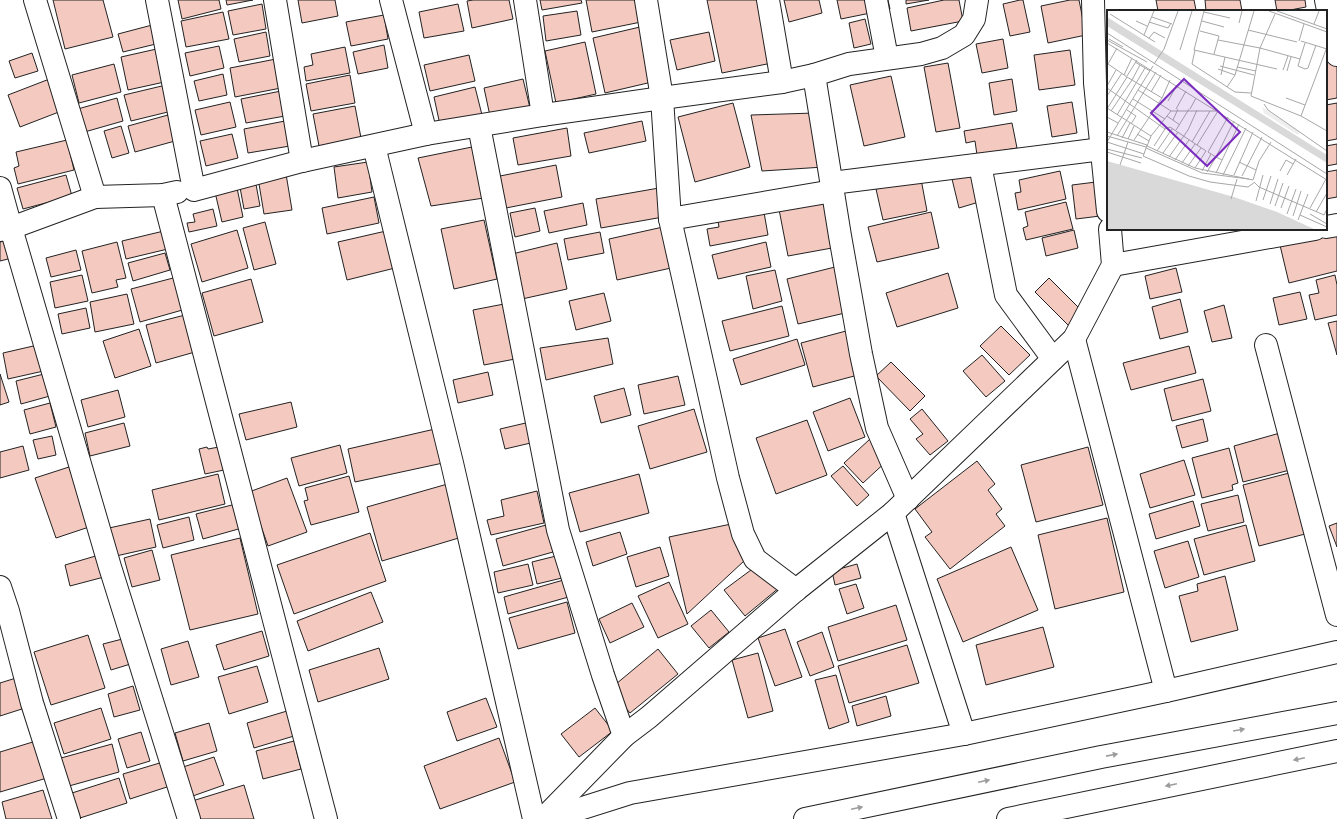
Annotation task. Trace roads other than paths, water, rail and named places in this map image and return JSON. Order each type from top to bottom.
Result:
[{"type":"main road","points":[[36,0],[95,197]]},
{"type":"main road","points":[[157,0],[194,190]]},
{"type":"main road","points":[[275,0],[302,161]]},
{"type":"main road","points":[[392,0],[426,134]]},
{"type":"main road","points":[[525,0],[543,115]]},
{"type":"main road","points":[[646,0],[662,98],[670,219],[728,478],[743,534],[755,559],[796,590]]},
{"type":"main road","points":[[768,0],[782,82]]},
{"type":"main road","points":[[876,0],[887,58]]},
{"type":"main road","points":[[5,229],[95,197],[163,195],[194,190],[302,161],[426,134],[543,115],[782,82],[814,75],[849,64],[921,54],[942,48],[964,35],[974,19],[977,0]]},
{"type":"main road","points":[[1093,0],[1102,81],[1102,149],[1107,201]]},
{"type":"main road","points":[[1326,0],[1333,41]]},
{"type":"main road","points":[[814,75],[860,347],[877,428],[964,734]]},
{"type":"main road","points":[[479,126],[558,530],[603,675],[624,736]]},
{"type":"main road","points":[[374,146],[452,463],[534,819]]},
{"type":"main road","points":[[670,219],[832,187],[1102,149]]},
{"type":"main road","points":[[980,165],[1006,295],[1053,359]]},
{"type":"main road","points":[[0,188],[5,229],[189,819]]},
{"type":"main road","points":[[163,195],[326,819]]},
{"type":"main road","points":[[1327,227],[1337,225]]},
{"type":"main road","points":[[544,819],[624,736],[649,717],[796,590],[900,506],[1074,339],[1114,265],[1110,230]]},
{"type":"main road","points":[[1114,265],[1309,230]]},
{"type":"main road","points":[[1074,339],[1166,691]]},
{"type":"main road","points":[[1266,345],[1337,615]]},
{"type":"main road","points":[[0,586],[32,702],[69,819]]},
{"type":"main road","points":[[548,819],[630,793],[964,734],[1166,691],[1337,652]]},
{"type":"main road","points":[[805,819],[1101,757],[1337,713]]},
{"type":"main road","points":[[1008,819],[1337,751]]}]
